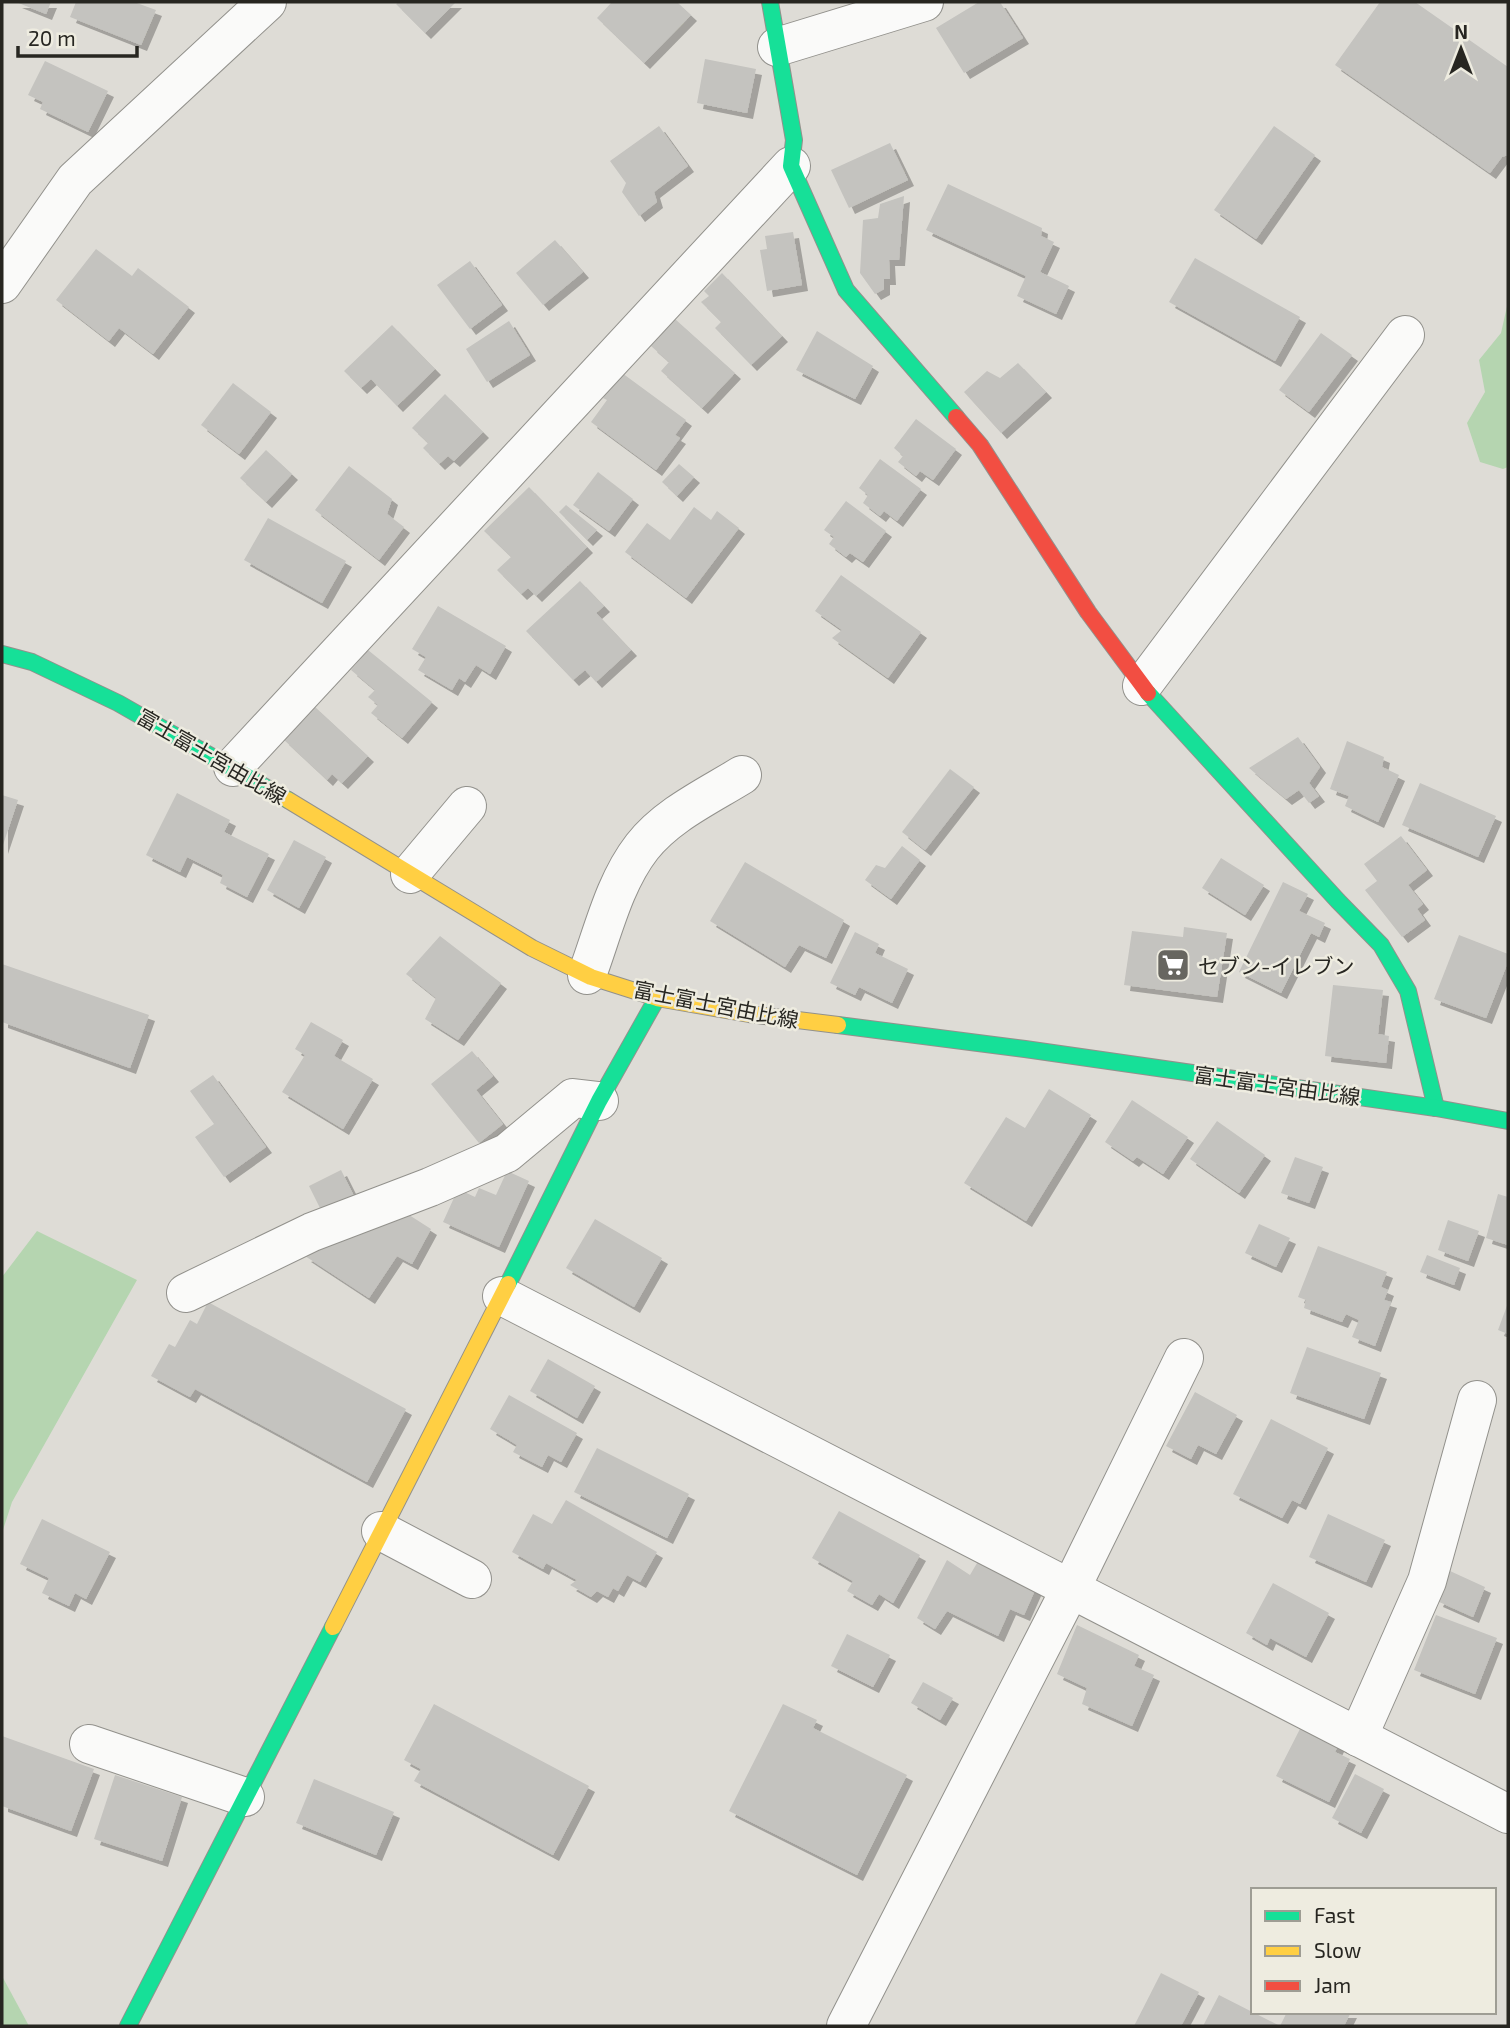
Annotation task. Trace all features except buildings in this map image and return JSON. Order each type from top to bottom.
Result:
[{"type":"street","points":[[2,284],[75,180],[267,2]]},
{"type":"street","points":[[770,2],[794,140],[791,166],[846,290],[980,445],[1088,612],[1142,685],[1381,945],[1408,990],[1436,1108]]},
{"type":"street","points":[[777,47],[924,2]]},
{"type":"street","points":[[233,767],[791,166]]},
{"type":"street","points":[[1142,685],[1405,335]]},
{"type":"street","name":"富士富士宮由比線","points":[[2,654],[32,662],[118,703],[233,767],[532,948],[587,975],[657,998],[750,1014],[1025,1049],[1436,1108],[1508,1121]]},
{"type":"street","points":[[587,975],[621,881],[643,846],[671,819],[742,775]]},
{"type":"street","points":[[410,874],[467,807]]},
{"type":"street","points":[[128,2026],[600,1101],[657,998]]},
{"type":"street","points":[[186,1293],[312,1233],[430,1187],[507,1153],[573,1098],[600,1101]]},
{"type":"street","points":[[502,1296],[1508,1814]]},
{"type":"street","points":[[846,2026],[1071,1588],[1184,1358]]},
{"type":"street","points":[[1358,1737],[1427,1581],[1477,1400]]},
{"type":"street","points":[[381,1531],[472,1579]]},
{"type":"street","points":[[89,1744],[245,1797]]},
{"type":"green space","points":[[1508,302],[1508,467],[1503,469],[1480,462],[1467,423],[1485,392],[1479,360],[1501,333]]},
{"type":"green space","points":[[37,1231],[137,1280],[12,1502],[2,1533],[2,1277]]},
{"type":"green space","points":[[2,1976],[29,2026],[2,2026]]},
{"type":"traffic: fast","points":[[770,2],[794,140],[791,166],[846,290],[956,417]]},
{"type":"traffic: fast","points":[[2,654],[32,662],[118,703],[288,800]]},
{"type":"traffic: fast","points":[[1148,693],[1381,945],[1408,991],[1436,1108]]},
{"type":"traffic: fast","points":[[508,1284],[599,1101],[657,998]]},
{"type":"traffic: fast","points":[[838,1025],[1025,1049],[1436,1108],[1508,1121]]},
{"type":"traffic: fast","points":[[128,2026],[333,1627]]},
{"type":"traffic: slow","points":[[288,800],[532,948],[591,977],[657,998],[749,1014],[838,1025]]},
{"type":"traffic: slow","points":[[333,1627],[508,1284]]},
{"type":"traffic: jam","points":[[956,417],[980,445],[1088,612],[1148,693]]},
{"type":"place","name":"セブン-イレブン","points":[[1173,965]]}]
